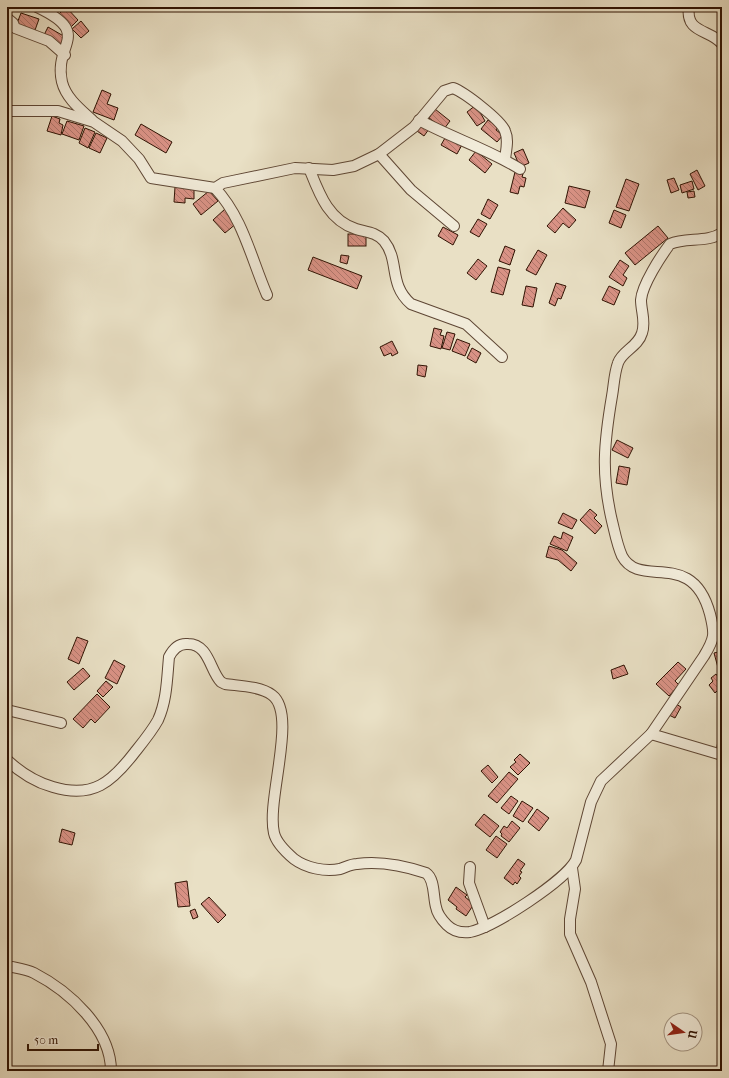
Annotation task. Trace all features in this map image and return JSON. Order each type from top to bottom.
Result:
[{"type":"street","points":[[37,7],[56,16],[66,26],[69,38],[62,63],[62,81],[66,93],[76,106],[94,122],[122,141],[139,159],[151,178],[215,188],[228,201],[244,232],[255,267],[267,295]]},
{"type":"street","points":[[689,7],[690,18],[696,28],[716,37],[722,44]]},
{"type":"street","points":[[7,18],[14,23],[15,28],[53,43],[65,55]]},
{"type":"street","points":[[215,188],[223,183],[295,168],[332,170],[354,166],[379,154],[419,120],[444,90],[453,88],[467,95],[503,127],[507,139],[505,159]]},
{"type":"street","points":[[7,111],[58,111],[94,122]]},
{"type":"street","points":[[419,120],[439,131],[483,148],[505,159],[520,169]]},
{"type":"street","points":[[379,154],[411,190],[454,226]]},
{"type":"street","points":[[309,168],[319,192],[336,219],[356,229],[377,235],[384,241],[388,248],[396,283],[404,298],[415,306],[466,324],[502,357]]},
{"type":"street","points":[[7,760],[19,772],[42,784],[70,792],[81,792],[106,782],[120,772],[145,740],[158,720],[164,701],[169,657],[172,651],[180,645],[192,644],[199,648],[208,657],[221,682],[225,684],[258,689],[271,694],[277,700],[281,709],[283,728],[272,802],[274,833],[287,852],[295,860],[312,868],[325,870],[339,869],[357,864],[383,864],[426,873],[430,878],[436,908],[448,926],[462,932],[469,932],[485,927],[534,897],[572,868],[576,860],[591,802],[598,786],[609,772],[650,734],[704,656],[718,632],[706,601],[696,584],[676,574],[636,569],[623,557],[617,541],[606,493],[604,456],[615,372],[620,358],[637,344],[642,334],[644,320],[641,300],[648,281],[670,244],[685,240],[710,238],[722,233]]},
{"type":"street","points":[[7,710],[61,723]]},
{"type":"street","points":[[650,734],[722,755]]},
{"type":"street","points":[[470,868],[469,883],[485,927]]},
{"type":"street","points":[[572,868],[575,889],[570,919],[570,934],[592,986],[610,1039],[611,1052],[608,1071]]},
{"type":"street","points":[[7,966],[35,973],[73,999],[95,1026],[107,1047],[111,1071]]},
{"type":"building","points":[[66,7],[78,20],[71,27],[59,14]]},
{"type":"building","points":[[21,13],[39,19],[34,33],[16,26]]},
{"type":"building","points":[[81,21],[89,31],[81,38],[72,29]]},
{"type":"building","points":[[48,27],[67,38],[62,46],[44,35]]},
{"type":"building","points":[[102,90],[111,94],[107,104],[118,108],[114,120],[93,112]]},
{"type":"building","points":[[476,105],[485,121],[477,126],[467,112]]},
{"type":"building","points":[[435,109],[450,121],[444,129],[429,118]]},
{"type":"building","points":[[52,116],[60,119],[59,123],[63,125],[61,135],[47,131]]},
{"type":"building","points":[[488,120],[498,127],[496,130],[503,135],[497,142],[481,129]]},
{"type":"building","points":[[67,121],[84,126],[79,140],[62,134]]},
{"type":"building","points":[[422,123],[429,129],[424,136],[417,131]]},
{"type":"building","points":[[141,124],[172,142],[166,153],[135,135]]},
{"type":"building","points":[[85,128],[95,132],[88,148],[79,143]]},
{"type":"building","points":[[96,133],[107,138],[100,153],[89,148]]},
{"type":"building","points":[[445,138],[463,143],[457,154],[441,145]]},
{"type":"building","points":[[523,149],[529,163],[520,167],[514,153]]},
{"type":"building","points":[[476,151],[492,164],[485,173],[469,160]]},
{"type":"building","points":[[697,170],[705,186],[698,190],[690,174]]},
{"type":"building","points":[[515,172],[523,174],[522,177],[526,178],[524,187],[520,186],[518,194],[510,192]]},
{"type":"building","points":[[674,178],[679,190],[671,193],[667,180]]},
{"type":"building","points":[[626,179],[639,184],[629,211],[616,207]]},
{"type":"building","points":[[692,181],[694,189],[682,193],[680,185]]},
{"type":"building","points":[[569,186],[590,191],[585,208],[565,203]]},
{"type":"building","points":[[175,187],[194,188],[194,199],[185,198],[185,203],[174,202]]},
{"type":"building","points":[[209,191],[218,201],[201,215],[193,204]]},
{"type":"building","points":[[694,191],[695,197],[688,198],[687,192]]},
{"type":"building","points":[[488,199],[498,205],[490,219],[481,214]]},
{"type":"building","points":[[563,208],[576,220],[569,228],[563,223],[555,233],[547,226]]},
{"type":"building","points":[[225,209],[237,223],[225,233],[213,220]]},
{"type":"building","points":[[614,210],[626,215],[621,228],[609,223]]},
{"type":"building","points":[[478,219],[487,224],[479,237],[470,232]]},
{"type":"building","points":[[658,226],[668,238],[635,265],[625,253]]},
{"type":"building","points":[[443,227],[458,235],[453,245],[438,236]]},
{"type":"building","points":[[348,234],[366,234],[366,246],[348,246]]},
{"type":"building","points":[[505,246],[515,250],[510,265],[499,261]]},
{"type":"building","points":[[538,250],[547,255],[536,275],[526,270]]},
{"type":"building","points":[[341,255],[349,256],[347,264],[340,262]]},
{"type":"building","points":[[313,257],[362,276],[357,289],[308,270]]},
{"type":"building","points":[[478,259],[487,266],[476,280],[467,273]]},
{"type":"building","points":[[620,260],[629,266],[623,275],[627,278],[623,286],[609,277]]},
{"type":"building","points":[[498,267],[510,270],[503,295],[491,292]]},
{"type":"building","points":[[556,283],[566,286],[561,299],[558,298],[555,306],[549,303]]},
{"type":"building","points":[[526,286],[537,288],[533,307],[522,305]]},
{"type":"building","points":[[609,286],[620,291],[614,305],[602,300]]},
{"type":"building","points":[[434,328],[442,330],[440,335],[444,336],[441,349],[430,346]]},
{"type":"building","points":[[447,332],[455,334],[450,350],[442,348]]},
{"type":"building","points":[[457,339],[470,344],[465,356],[452,351]]},
{"type":"building","points":[[392,341],[398,353],[392,356],[391,353],[384,356],[380,347]]},
{"type":"building","points":[[472,348],[481,353],[476,363],[467,358]]},
{"type":"building","points":[[418,365],[427,366],[425,377],[417,375]]},
{"type":"building","points":[[617,440],[633,448],[628,458],[612,450]]},
{"type":"building","points":[[619,466],[630,468],[627,485],[616,483]]},
{"type":"building","points":[[590,509],[597,515],[594,518],[602,526],[595,534],[580,520]]},
{"type":"building","points":[[563,513],[577,520],[572,529],[558,523]]},
{"type":"building","points":[[563,532],[573,537],[567,551],[550,544],[554,536],[561,539]]},
{"type":"building","points":[[549,546],[562,550],[577,563],[571,571],[558,560],[546,557]]},
{"type":"building","points":[[77,637],[88,641],[79,664],[68,659]]},
{"type":"building","points":[[722,651],[722,674],[720,675],[714,653]]},
{"type":"building","points":[[114,660],[125,666],[117,684],[105,678]]},
{"type":"building","points":[[678,662],[686,669],[675,681],[679,685],[669,696],[656,684]]},
{"type":"building","points":[[624,665],[628,674],[613,679],[611,670]]},
{"type":"building","points":[[83,668],[90,676],[74,690],[67,682]]},
{"type":"building","points":[[716,674],[721,681],[717,685],[720,688],[715,693],[709,685],[713,681],[711,678]]},
{"type":"building","points":[[106,681],[113,687],[103,697],[97,691]]},
{"type":"building","points":[[97,694],[110,707],[95,723],[91,719],[83,728],[73,719]]},
{"type":"building","points":[[676,704],[681,707],[675,718],[669,715]]},
{"type":"building","points":[[722,718],[722,748],[717,747]]},
{"type":"building","points":[[520,754],[530,763],[518,775],[510,767],[516,762],[514,760]]},
{"type":"building","points":[[488,765],[498,777],[492,783],[481,771]]},
{"type":"building","points":[[509,772],[518,779],[497,803],[488,796]]},
{"type":"building","points":[[511,796],[518,801],[509,814],[501,808]]},
{"type":"building","points":[[522,801],[533,808],[523,822],[513,816]]},
{"type":"building","points":[[537,809],[549,818],[539,831],[528,822]]},
{"type":"building","points":[[484,814],[499,826],[490,837],[475,825]]},
{"type":"building","points":[[512,821],[520,828],[509,842],[501,836],[502,834],[500,832],[504,826],[507,828]]},
{"type":"building","points":[[62,829],[75,833],[72,845],[59,842]]},
{"type":"building","points":[[496,836],[507,844],[497,858],[486,850]]},
{"type":"building","points":[[518,859],[525,864],[520,871],[522,872],[519,876],[521,878],[517,884],[515,882],[513,885],[504,878]]},
{"type":"building","points":[[187,881],[190,906],[178,907],[175,883]]},
{"type":"building","points":[[456,887],[467,895],[465,897],[474,904],[466,916],[456,909],[457,907],[448,900]]},
{"type":"building","points":[[209,897],[226,915],[218,923],[201,904]]},
{"type":"building","points":[[195,909],[198,917],[193,919],[190,911]]}]
